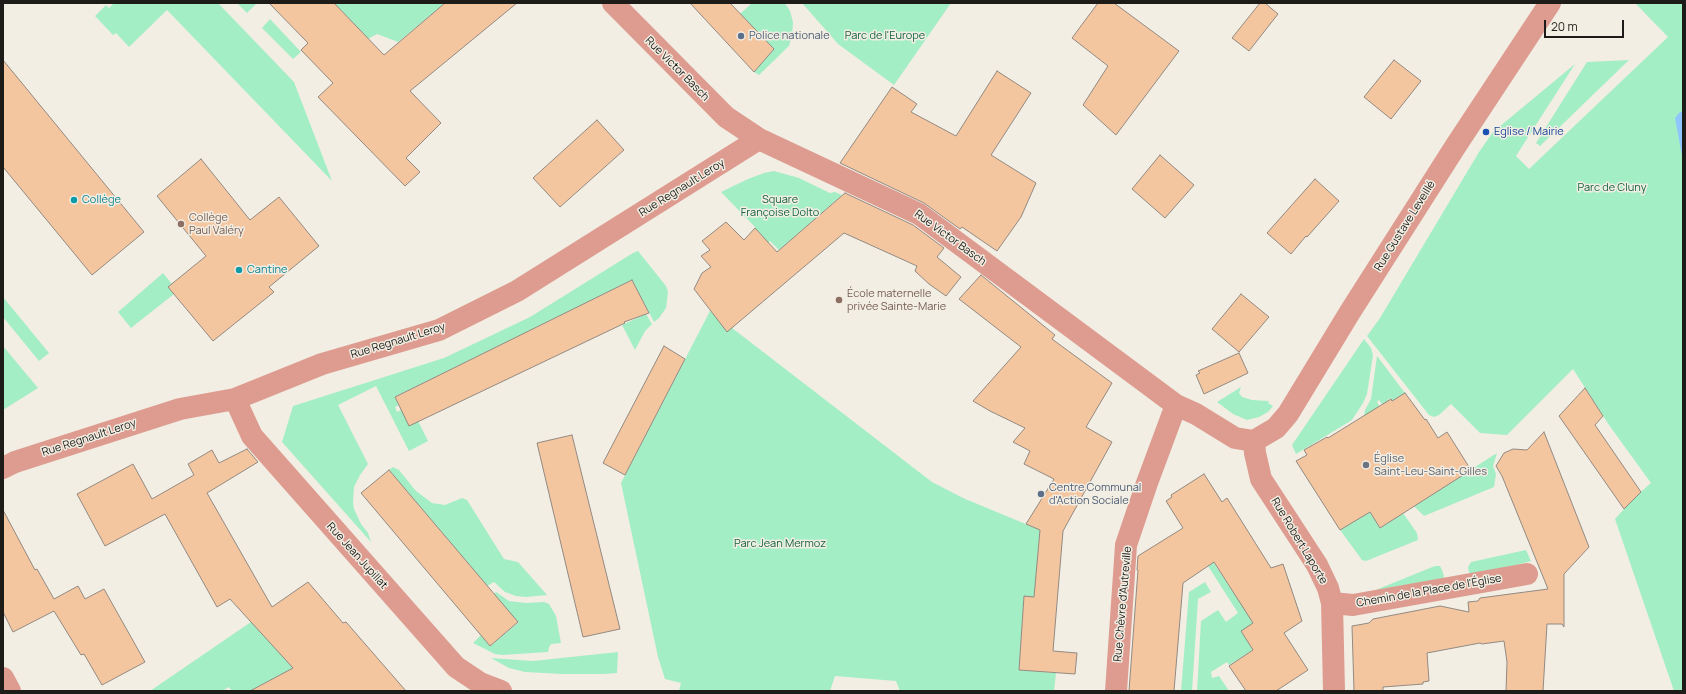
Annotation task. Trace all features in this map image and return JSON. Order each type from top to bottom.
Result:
[{"type":"street","name":"Rue Victor Basch","points":[[613,3],[726,117],[759,139],[919,214],[1176,405],[1196,414],[1236,438],[1254,441]]},
{"type":"street","name":"Rue Gustave Leveillé","points":[[1254,441],[1276,428],[1288,414],[1350,312],[1455,147],[1550,3]]},
{"type":"street","name":"Rue Regnault Leroy","points":[[3,468],[15,462],[180,409],[235,399],[322,364],[439,330],[517,291],[759,139]]},
{"type":"street","name":"Rue Jean Jupillat","points":[[235,399],[252,436],[456,667],[480,683],[501,691]]},
{"type":"street","name":"Rue Chèvre d'Autreville","points":[[1116,691],[1126,546],[1147,483],[1176,405]]},
{"type":"street","name":"Rue Robert Laporte","points":[[1254,441],[1254,453],[1261,479],[1317,565],[1328,588],[1332,603],[1334,691]]},
{"type":"street","name":"Chemin de la Place de l'Église","points":[[1332,603],[1352,605],[1527,574]]},
{"type":"street","points":[[3,678],[10,691]]},
{"type":"green space","points":[[114,3],[218,3],[294,82],[332,181],[167,10],[129,47],[116,33],[113,35],[95,16],[106,5],[109,8]]},
{"type":"green space","points":[[237,3],[257,3],[247,13]]},
{"type":"green space","points":[[334,3],[445,3],[398,42],[377,34],[368,39]]},
{"type":"green space","points":[[752,3],[785,3],[790,11],[793,22],[792,36],[789,46],[759,75],[754,72],[774,49],[740,14]]},
{"type":"green space","name":"Parc de l'Europe","points":[[802,3],[951,3],[894,85],[838,44]]},
{"type":"green space","name":"Parc de Cluny","points":[[1635,3],[1683,3],[1683,691],[1674,691],[1615,519],[1634,498],[1651,483],[1609,425],[1573,369],[1507,435],[1480,433],[1451,404],[1439,415],[1434,417],[1429,415],[1367,336],[1380,318],[1479,152],[1493,132],[1575,64],[1516,156],[1529,169],[1668,37]]},
{"type":"green space","points":[[270,19],[301,52],[293,59],[262,28]]},
{"type":"green space","points":[[1629,60],[1540,146],[1536,143],[1587,62]]},
{"type":"green space","name":"Square Françoise Dolto","points":[[774,171],[799,178],[830,193],[835,192],[842,195],[779,250],[770,241],[768,243],[755,227],[721,192],[748,179]]},
{"type":"green space","points":[[638,251],[666,286],[668,292],[666,308],[659,318],[654,322],[632,280],[395,397],[399,405],[395,407],[397,412],[401,410],[418,421],[428,441],[409,451],[376,386],[338,405],[368,464],[354,487],[353,502],[354,509],[361,524],[368,533],[371,542],[282,442],[293,406],[444,358],[530,317]]},
{"type":"green space","points":[[163,273],[172,284],[168,287],[174,294],[131,328],[118,312]]},
{"type":"green space","points":[[3,297],[49,353],[39,361],[3,317]]},
{"type":"green space","name":"Parc Jean Mermoz","points":[[710,311],[932,482],[963,498],[1040,530],[1034,597],[1024,597],[1019,670],[1056,673],[1054,691],[900,691],[896,681],[835,676],[830,691],[679,691],[681,683],[665,679],[658,657],[621,483]]},
{"type":"green space","points":[[646,314],[652,324],[645,331],[635,350],[622,325]]},
{"type":"green space","points":[[1364,339],[1371,348],[1373,355],[1367,394],[1363,403],[1352,420],[1296,454],[1292,445]]},
{"type":"green space","points":[[3,346],[38,388],[3,410]]},
{"type":"green space","points":[[1377,356],[1405,393],[1392,401],[1390,398],[1388,400],[1389,403],[1384,407],[1379,400],[1377,402],[1381,409],[1366,418],[1364,415],[1371,399]]},
{"type":"green space","points":[[1241,387],[1239,393],[1242,397],[1252,400],[1269,401],[1268,403],[1273,406],[1268,412],[1259,417],[1247,420],[1233,414],[1217,402]]},
{"type":"green space","points":[[1497,453],[1493,466],[1496,474],[1494,487],[1424,516],[1414,506]]},
{"type":"green space","points":[[393,467],[399,470],[416,491],[432,503],[445,505],[462,498],[467,500],[504,559],[518,562],[547,595],[526,597],[516,596],[505,592],[494,582],[487,586],[389,470]]},
{"type":"green space","points":[[1369,510],[1380,528],[1403,513],[1417,533],[1418,540],[1366,561],[1362,560],[1340,530]]},
{"type":"green space","points":[[1526,550],[1531,561],[1474,577],[1469,572],[1468,567],[1471,562]]},
{"type":"green space","points":[[1213,562],[1232,590],[1257,573],[1253,650],[1229,665],[1227,662],[1211,672],[1212,678],[1219,676],[1229,691],[1197,691],[1201,621],[1218,610],[1226,622],[1238,613],[1208,566]]},
{"type":"green space","points":[[1435,566],[1440,566],[1444,576],[1443,581],[1374,595],[1378,589]]},
{"type":"green space","points":[[1205,582],[1211,592],[1198,599],[1192,691],[1181,691],[1189,592]]},
{"type":"green space","points":[[496,592],[509,601],[526,603],[544,602],[549,604],[556,616],[561,643],[551,644],[548,652],[502,655],[495,654],[473,643],[481,635],[490,646],[518,623],[494,594]]},
{"type":"green space","points":[[251,622],[307,674],[282,674],[250,691],[232,691],[229,687],[222,691],[150,691]]},
{"type":"green space","points":[[618,652],[617,673],[604,674],[525,672],[509,668],[491,658],[533,661]]},
{"type":"water","points":[[1683,111],[1683,161],[1675,118]]},
{"type":"building","points":[[269,3],[334,3],[384,55],[445,3],[517,3],[410,91],[441,123],[406,158],[420,172],[405,186],[318,97],[333,83],[301,50],[308,43]]},
{"type":"building","name":"Police nationale","points":[[690,3],[730,3],[774,49],[754,72]]},
{"type":"building","points":[[1098,3],[1114,3],[1179,51],[1116,135],[1083,105],[1108,66],[1072,38]]},
{"type":"building","points":[[1260,3],[1265,3],[1278,14],[1249,51],[1232,38]]},
{"type":"building","name":"Collège","points":[[3,60],[144,232],[92,275],[3,167]]},
{"type":"building","points":[[1394,60],[1421,81],[1391,119],[1364,97]]},
{"type":"building","points":[[997,71],[1031,93],[991,155],[1036,183],[1021,217],[997,251],[962,227],[960,229],[924,203],[840,163],[892,87],[917,104],[911,112],[956,136]]},
{"type":"building","points":[[597,120],[624,150],[560,207],[533,178]]},
{"type":"building","points":[[1160,155],[1194,185],[1165,218],[1132,189]]},
{"type":"building","name":"Cantine","points":[[201,159],[250,220],[279,197],[319,246],[269,287],[274,292],[213,341],[168,287],[206,256],[157,196]]},
{"type":"building","points":[[1315,179],[1339,201],[1291,254],[1267,233]]},
{"type":"building","points":[[845,193],[913,225],[944,248],[937,257],[961,277],[946,296],[929,284],[915,271],[917,266],[844,233],[727,332],[694,289],[702,273],[711,267],[701,256],[710,250],[702,241],[726,222],[744,240],[755,228],[777,252]]},
{"type":"building","points":[[981,275],[1055,335],[1052,339],[1112,383],[1086,427],[1112,442],[1063,531],[1053,651],[1077,653],[1075,674],[1019,670],[1024,596],[1034,597],[1040,530],[1026,524],[1054,479],[1024,464],[1030,451],[1013,442],[1025,428],[973,401],[1021,347],[959,299]]},
{"type":"building","points":[[632,280],[649,313],[624,322],[625,323],[409,426],[395,397]]},
{"type":"building","points":[[1241,294],[1269,317],[1239,352],[1212,329]]},
{"type":"building","points":[[664,346],[685,359],[625,475],[603,463]]},
{"type":"building","points":[[1239,353],[1248,373],[1204,394],[1196,375],[1200,373],[1198,371]]},
{"type":"building","points":[[1585,388],[1603,416],[1595,425],[1641,492],[1624,509],[1559,416]]},
{"type":"building","name":"Église Saint-Leu-Saint-Gilles","points":[[1405,393],[1425,420],[1426,419],[1438,438],[1447,432],[1471,470],[1380,528],[1370,512],[1340,530],[1296,461],[1307,455],[1304,450],[1327,437],[1328,438],[1391,399],[1392,401]]},
{"type":"building","points":[[1544,432],[1589,547],[1564,574],[1564,627],[1562,624],[1547,624],[1543,691],[1506,691],[1507,662],[1504,641],[1480,643],[1427,653],[1429,681],[1423,682],[1423,684],[1383,687],[1383,691],[1354,691],[1352,626],[1369,623],[1373,619],[1440,606],[1469,612],[1468,602],[1478,601],[1480,598],[1548,589],[1502,476],[1496,466],[1504,453],[1513,449],[1527,450]]},
{"type":"building","points":[[572,435],[620,629],[583,637],[537,443]]},
{"type":"building","points":[[247,449],[258,462],[207,493],[272,607],[308,582],[343,623],[346,622],[406,691],[250,691],[293,668],[230,599],[217,607],[165,514],[105,546],[77,494],[133,464],[152,499],[194,475],[188,464],[212,450],[219,463]]},
{"type":"building","points":[[389,470],[518,622],[490,646],[361,493]]},
{"type":"building","points":[[1204,474],[1222,502],[1227,498],[1271,568],[1283,564],[1302,621],[1284,633],[1308,670],[1276,691],[1246,691],[1229,666],[1253,650],[1241,631],[1253,623],[1214,562],[1183,583],[1174,691],[1129,691],[1138,556],[1183,528],[1166,501],[1172,497],[1171,495]]},
{"type":"building","points":[[3,510],[35,570],[37,569],[54,599],[78,586],[85,599],[104,589],[145,662],[102,685],[84,654],[81,655],[54,611],[13,632],[3,612]]},
{"type":"place","name":"Police nationale","points":[[741,36]]},
{"type":"place","name":"Eglise / Mairie","points":[[1486,132]]},
{"type":"place","name":"Collège","points":[[74,200]]},
{"type":"place","name":"Collège Paul Valéry","points":[[181,224]]},
{"type":"place","name":"Cantine","points":[[239,270]]},
{"type":"place","name":"École maternelle privée Sainte-Marie","points":[[839,300]]},
{"type":"place","name":"Église Saint-Leu-Saint-Gilles","points":[[1366,465]]},
{"type":"place","name":"Centre Communal d'Action Sociale","points":[[1041,494]]}]
